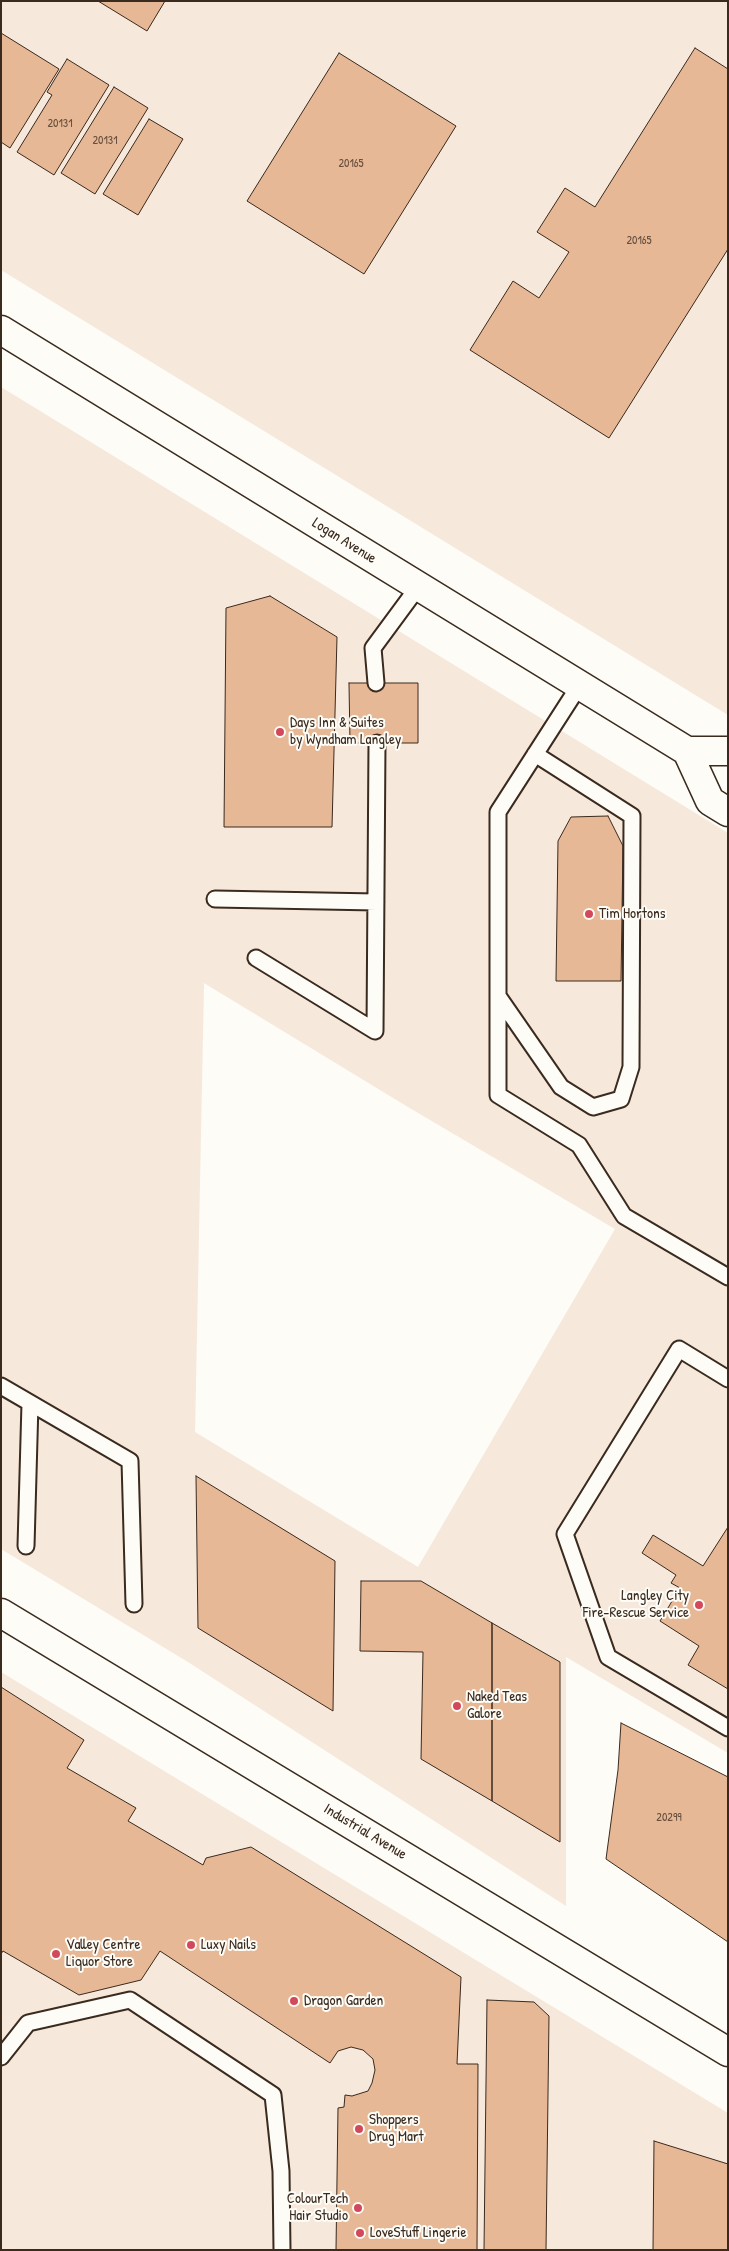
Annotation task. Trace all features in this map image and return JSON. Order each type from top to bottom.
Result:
[{"type":"main road","name":"Logan Avenue","points":[[1,330],[687,751]]},
{"type":"main road","points":[[728,751],[687,751],[710,801],[728,812]]},
{"type":"main road","name":"Industrial Avenue","points":[[1,1613],[728,2052]]},
{"type":"lane","points":[[376,682],[373,648],[418,587]]},
{"type":"lane","points":[[579,686],[498,812],[498,1095],[579,1145],[624,1216],[728,1277]]},
{"type":"lane","points":[[256,958],[375,1031],[377,742]]},
{"type":"lane","points":[[498,996],[561,1087],[593,1107],[621,1100],[631,1067],[632,816],[535,754]]},
{"type":"lane","points":[[215,899],[376,902]]},
{"type":"lane","points":[[728,1379],[679,1349],[564,1534],[608,1657],[728,1728]]},
{"type":"lane","points":[[1,1386],[130,1461],[134,1604]]},
{"type":"lane","points":[[26,1546],[30,1402]]},
{"type":"lane","points":[[1,2058],[28,2023],[130,2000],[273,2095],[281,2172],[282,2250]]},
{"type":"shaded area","points":[[1,1],[728,1],[728,715],[1,270]]},
{"type":"shaded area","points":[[1,387],[728,833],[728,1753],[566,1657],[566,1906],[188,1662],[1,1549]],"holes":[[[204,983],[408,1107],[615,1229],[418,1567],[195,1432]]]},
{"type":"shaded area","points":[[1,1672],[728,2113],[728,2250],[1,2250]]},
{"type":"building","points":[[98,1],[165,1],[147,31]]},
{"type":"building","points":[[1,33],[59,69],[10,148],[1,142]]},
{"type":"building","points":[[695,48],[728,69],[728,249],[609,438],[470,350],[513,281],[539,298],[569,252],[537,232],[565,188],[595,207]]},
{"type":"building","points":[[339,53],[456,126],[364,274],[247,201]]},
{"type":"building","points":[[67,59],[109,85],[54,175],[17,152],[52,95],[47,92]]},
{"type":"building","points":[[114,87],[148,108],[95,194],[61,173]]},
{"type":"building","points":[[149,119],[183,139],[138,215],[103,194]]},
{"type":"building","name":"Days Inn & Suites by Wyndham Langley","points":[[270,596],[337,637],[332,827],[224,827],[226,608]]},
{"type":"building","points":[[349,683],[418,683],[418,743],[350,743]]},
{"type":"building","name":"Tim Hortons","points":[[608,816],[623,846],[621,981],[556,981],[558,841],[571,817]]},
{"type":"building","points":[[196,1476],[335,1561],[333,1711],[198,1628]]},
{"type":"building","name":"Langley City Fire-Rescue Service","points":[[728,1527],[728,1689],[688,1665],[699,1646],[660,1621],[680,1588],[671,1583],[676,1575],[642,1553],[653,1535],[703,1566]]},
{"type":"building","name":"Naked Teas Galore","points":[[361,1581],[421,1581],[492,1623],[492,1801],[421,1759],[423,1652],[360,1651]]},
{"type":"building","points":[[492,1623],[560,1662],[560,1842],[492,1801]]},
{"type":"building","points":[[1,1687],[84,1740],[67,1768],[136,1808],[128,1821],[203,1865],[206,1858],[251,1847],[461,1977],[457,2064],[478,2064],[477,2250],[336,2250],[338,2108],[344,2107],[345,2095],[352,2096],[368,2091],[372,2083],[375,2070],[373,2059],[363,2050],[351,2047],[338,2051],[330,2063],[160,1951],[141,1980],[79,1995],[3,1951],[1,1954]]},
{"type":"building","points":[[621,1723],[728,1777],[728,1942],[606,1859],[618,1770]]},
{"type":"building","points":[[487,2000],[534,2002],[549,2016],[546,2250],[484,2250]]},
{"type":"building","points":[[654,2141],[728,2164],[728,2250],[653,2250]]},
{"type":"place","name":"Days Inn & Suites by Wyndham Langley","points":[[280,732]]},
{"type":"place","name":"Tim Hortons","points":[[589,914]]},
{"type":"place","name":"Langley City Fire-Rescue Service","points":[[699,1605]]},
{"type":"place","name":"Naked Teas Galore","points":[[457,1706]]},
{"type":"place","name":"Luxy Nails","points":[[191,1945]]},
{"type":"place","name":"Valley Centre Liquor Store","points":[[56,1954]]},
{"type":"place","name":"Dragon Garden","points":[[294,2001]]},
{"type":"place","name":"Shoppers Drug Mart","points":[[359,2129]]},
{"type":"place","name":"ColourTech Hair Studio","points":[[358,2208]]},
{"type":"place","name":"LoveStuff Lingerie","points":[[360,2233]]}]
